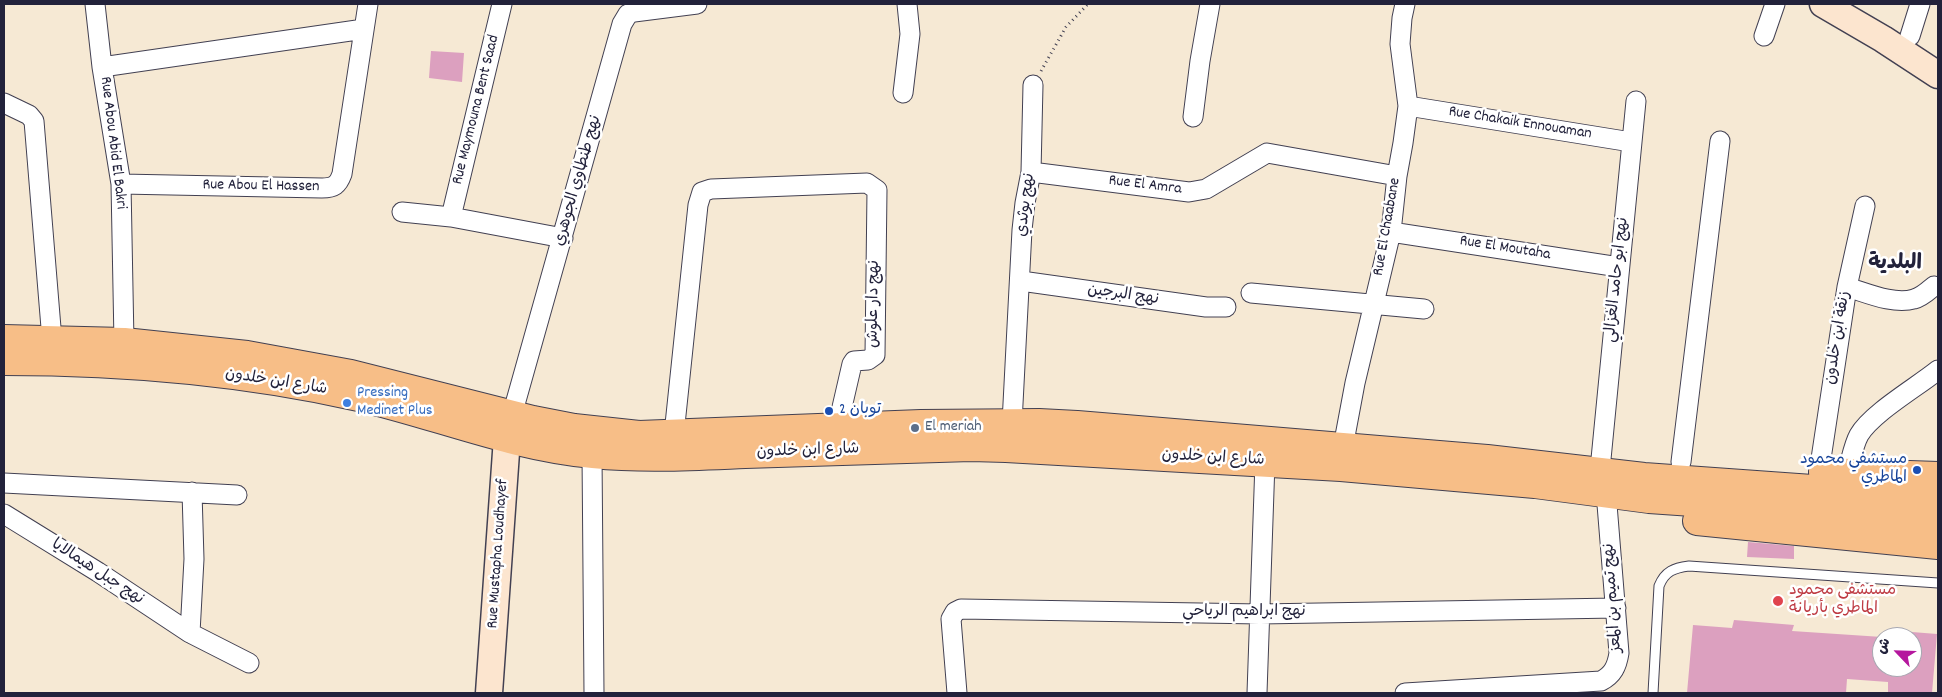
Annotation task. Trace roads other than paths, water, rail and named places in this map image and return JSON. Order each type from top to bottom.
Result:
[{"type":"highway","name":"شارع ابن خلدون","points":[[4,339],[124,342],[246,355],[351,374],[592,454],[675,456],[971,448],[1266,462],[1427,474],[1535,484],[1613,494]]},
{"type":"highway","name":"شارع ابن خلدون","points":[[4,360],[120,364],[246,377],[326,390],[414,411],[510,427],[574,428],[640,435],[837,429],[921,424],[1012,423],[1077,425],[1487,459],[1537,465]]},
{"type":"highway","points":[[1537,465],[1601,459],[1681,462],[1819,472],[1938,476]]},
{"type":"highway","points":[[1537,465],[1653,478],[1868,493],[1938,501]]},
{"type":"highway","points":[[1613,494],[1938,521]]},
{"type":"highway","points":[[1613,494],[1654,510],[1698,521],[1938,545]]},
{"type":"street","name":"Rue Abou Abid El Bakri","points":[[95,4],[102,67],[120,184],[124,342]]},
{"type":"street","name":"Rue Abou El Hassen","points":[[120,184],[334,187],[339,183],[342,174],[368,4]]},
{"type":"street","name":"Rue Maymouna Bent Saad","points":[[451,217],[502,4]]},
{"type":"street","name":"نهج طنطاوي الجوهري","points":[[510,427],[622,24],[628,14],[634,12],[697,4]]},
{"type":"street","points":[[903,93],[910,34],[908,4]]},
{"type":"street","points":[[1193,117],[1210,4]]},
{"type":"street","name":"Rue El Chaabane","points":[[1342,447],[1373,304],[1391,232],[1397,176],[1408,106],[1400,44],[1405,4]]},
{"type":"street","points":[[1764,36],[1775,4]]},
{"type":"street","points":[[1823,4],[1883,39],[1938,75]]},
{"type":"street","points":[[1859,4],[1938,54]]},
{"type":"street","points":[[1910,36],[1920,4]]},
{"type":"street","points":[[102,67],[364,29]]},
{"type":"street","name":"نهج بوثدي","points":[[1012,423],[1024,212],[1031,172],[1033,85]]},
{"type":"street","name":"نهج ابو حامد الغزالي","points":[[1601,459],[1636,101]]},
{"type":"street","points":[[4,103],[29,115],[34,121],[52,340]]},
{"type":"street","name":"Rue Chakaik Ennouaman","points":[[1408,106],[1631,142]]},
{"type":"street","points":[[1681,462],[1720,141]]},
{"type":"street","name":"Rue El Amra","points":[[1031,172],[1189,192],[1206,189],[1267,153],[1397,176]]},
{"type":"street","name":"نهج دار علوش","points":[[674,434],[698,205],[702,192],[711,189],[867,183],[877,190],[875,356],[868,360],[854,361],[852,364],[837,429]]},
{"type":"street","name":"زنقة ابن خلدون","points":[[1819,472],[1847,288],[1865,206]]},
{"type":"street","points":[[402,212],[451,217],[563,238]]},
{"type":"street","name":"Rue El Moutaha","points":[[1391,232],[1619,267]]},
{"type":"street","name":"نهج البرجين","points":[[1021,282],[1206,308],[1226,307]]},
{"type":"street","points":[[1847,288],[1906,301],[1923,295],[1934,286]]},
{"type":"street","points":[[1251,293],[1424,310]]},
{"type":"street","points":[[1847,473],[1859,436],[1864,429],[1877,416],[1938,370]]},
{"type":"street","name":"Rue Mustapha Loudhayef","points":[[489,693],[510,427]]},
{"type":"street","points":[[592,454],[594,693]]},
{"type":"street","points":[[1257,693],[1266,462]]},
{"type":"street","points":[[4,483],[237,495]]},
{"type":"street","points":[[190,633],[194,559],[192,492]]},
{"type":"street","name":"نهج تميم بن المعز","points":[[1405,693],[1601,681],[1609,677],[1618,662],[1619,653],[1613,494]]},
{"type":"street","name":"نهج جبل هيمالايا","points":[[4,514],[98,572],[190,633],[249,663]]},
{"type":"street","name":"نهج ابراهيم الرياحي","points":[[957,693],[951,619],[955,612],[962,609],[1260,614],[1616,608]]},
{"type":"lane","points":[[1653,693],[1659,586],[1662,578],[1674,568],[1689,566],[1938,583]]},
{"type":"place","name":"Pressing Medinet Plus","points":[[347,403]]},
{"type":"place","name":"توبان 2","points":[[829,411]]},
{"type":"place","name":"El meriah","points":[[915,428]]},
{"type":"place","name":"مستشفي محمود الماطري","points":[[1917,470]]},
{"type":"place","name":"مستشفى محمود الماطري بأريانة","points":[[1778,601]]},
{"type":"district","name":"البلدية","points":[[1895,265]]}]
